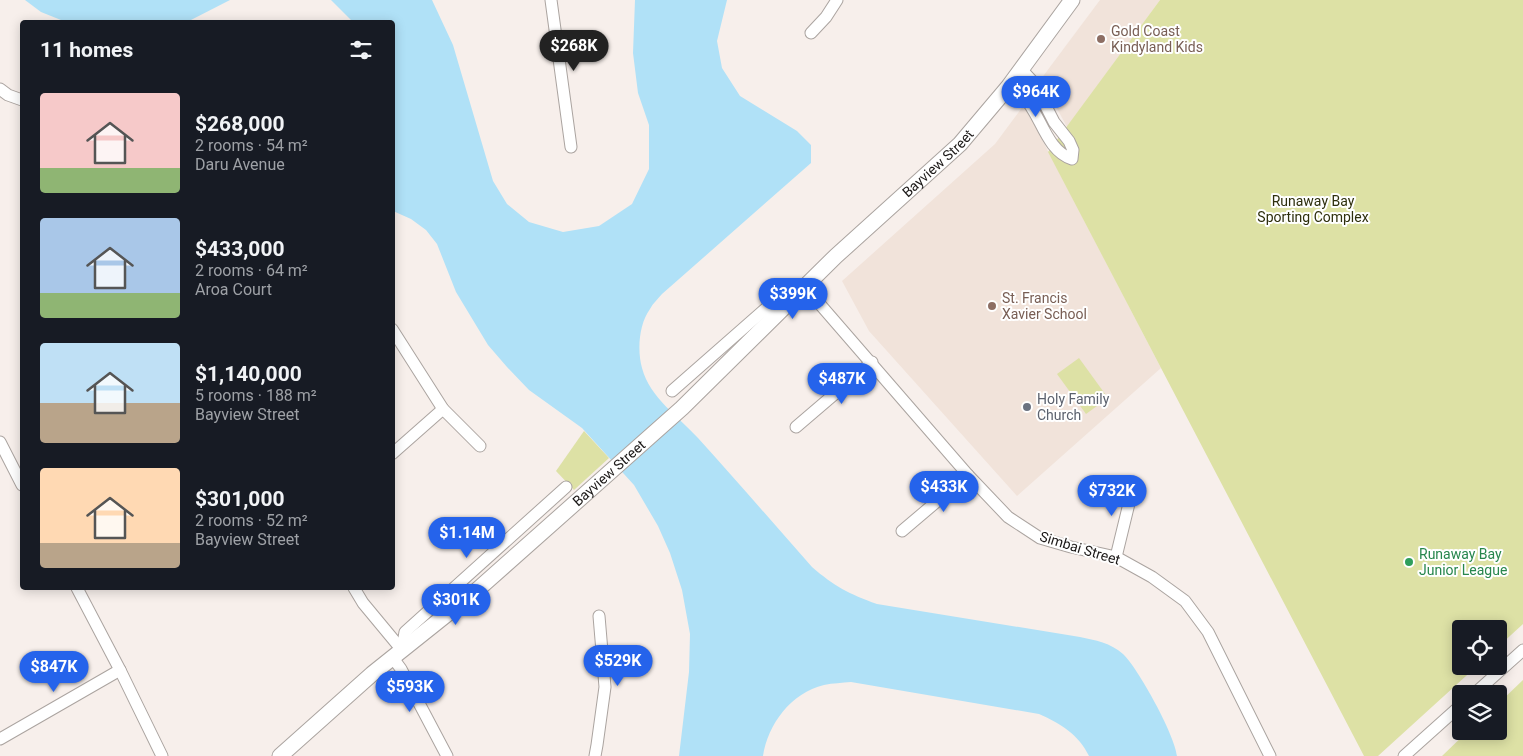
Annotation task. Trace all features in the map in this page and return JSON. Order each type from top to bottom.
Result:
[{"type":"main road","name":"Bayview Street","points":[[280,756],[372,674],[476,592],[682,408],[836,256],[960,144],[1009,86],[1072,0]]},
{"type":"street","points":[[551,0],[571,147]]},
{"type":"street","points":[[810,33],[826,17],[837,0]]},
{"type":"street","points":[[1009,86],[1029,102],[1057,150],[1072,159],[1073,150],[1069,140],[1054,122],[1034,83],[1021,69]]},
{"type":"street","points":[[0,89],[8,95],[20,99]]},
{"type":"street","name":"Simbai Street","points":[[805,287],[968,475],[1008,517],[1040,538],[1116,557],[1152,578],[1184,601],[1208,632],[1270,756]]},
{"type":"street","name":"Bayview Street","points":[[672,391],[780,297],[805,287]]},
{"type":"street","points":[[395,334],[443,409],[480,446]]},
{"type":"street","points":[[796,427],[872,362]]},
{"type":"street","points":[[395,451],[443,409]]},
{"type":"street","points":[[0,442],[20,481]]},
{"type":"street","points":[[902,531],[968,475]]},
{"type":"street","points":[[1116,557],[1134,483]]},
{"type":"street","name":"Bayview Street","points":[[398,654],[405,632],[566,487]]},
{"type":"street","points":[[78,590],[162,756]]},
{"type":"street","points":[[355,590],[398,654],[401,669],[448,756]]},
{"type":"street","points":[[594,756],[605,687],[599,616]]},
{"type":"street","points":[[1484,685],[1523,650]]},
{"type":"street","points":[[0,739],[120,670]]},
{"type":"street","points":[[1404,756],[1452,713]]},
{"type":"shaded area","name":"Gold Coast Kindyland Kids","points":[[1100,0],[1160,0],[1067,127],[1041,79]]},
{"type":"shaded area","name":"St. Francis Xavier School","points":[[1024,105],[1161,368],[1017,496],[869,331],[842,281],[995,144]]},
{"type":"green space","name":"Runaway Bay Sporting Complex","points":[[1160,0],[1523,0],[1523,624],[1507,639],[1507,620],[1452,620],[1452,675],[1467,675],[1456,685],[1452,685],[1452,689],[1378,756],[1364,756],[1048,152]]},
{"type":"green space","points":[[1079,358],[1108,398],[1086,414],[1057,374]]},
{"type":"green space","points":[[584,431],[609,458],[574,490],[556,471]]},
{"type":"green space","points":[[1523,680],[1523,756],[1442,756],[1459,740],[1507,740],[1507,695]]},
{"type":"water","points":[[25,0],[230,0],[191,20],[61,20],[41,12]]},
{"type":"water","points":[[331,0],[432,0],[453,45],[493,181],[507,204],[529,222],[563,232],[599,226],[632,204],[649,169],[649,125],[638,93],[633,53],[635,0],[727,0],[717,41],[722,68],[740,96],[797,131],[811,145],[811,163],[662,294],[653,305],[643,322],[639,345],[640,361],[651,388],[658,398],[698,438],[812,567],[835,584],[858,597],[877,604],[1080,637],[1113,647],[1130,662],[1146,687],[1170,733],[1177,756],[1089,756],[1080,742],[1068,730],[1039,714],[851,682],[827,684],[801,695],[783,712],[776,722],[770,733],[763,756],[679,756],[689,672],[690,634],[682,590],[670,553],[658,526],[634,485],[582,428],[529,390],[488,345],[456,292],[437,244],[426,230],[411,219],[395,212],[395,20],[351,20]]},
{"type":"place","name":"Gold Coast Kindyland Kids","points":[[1101,39]]},
{"type":"place","name":"St. Francis Xavier School","points":[[992,306]]},
{"type":"place","name":"Holy Family Church","points":[[1027,407]]},
{"type":"place","name":"Runaway Bay Junior League","points":[[1409,562]]}]
